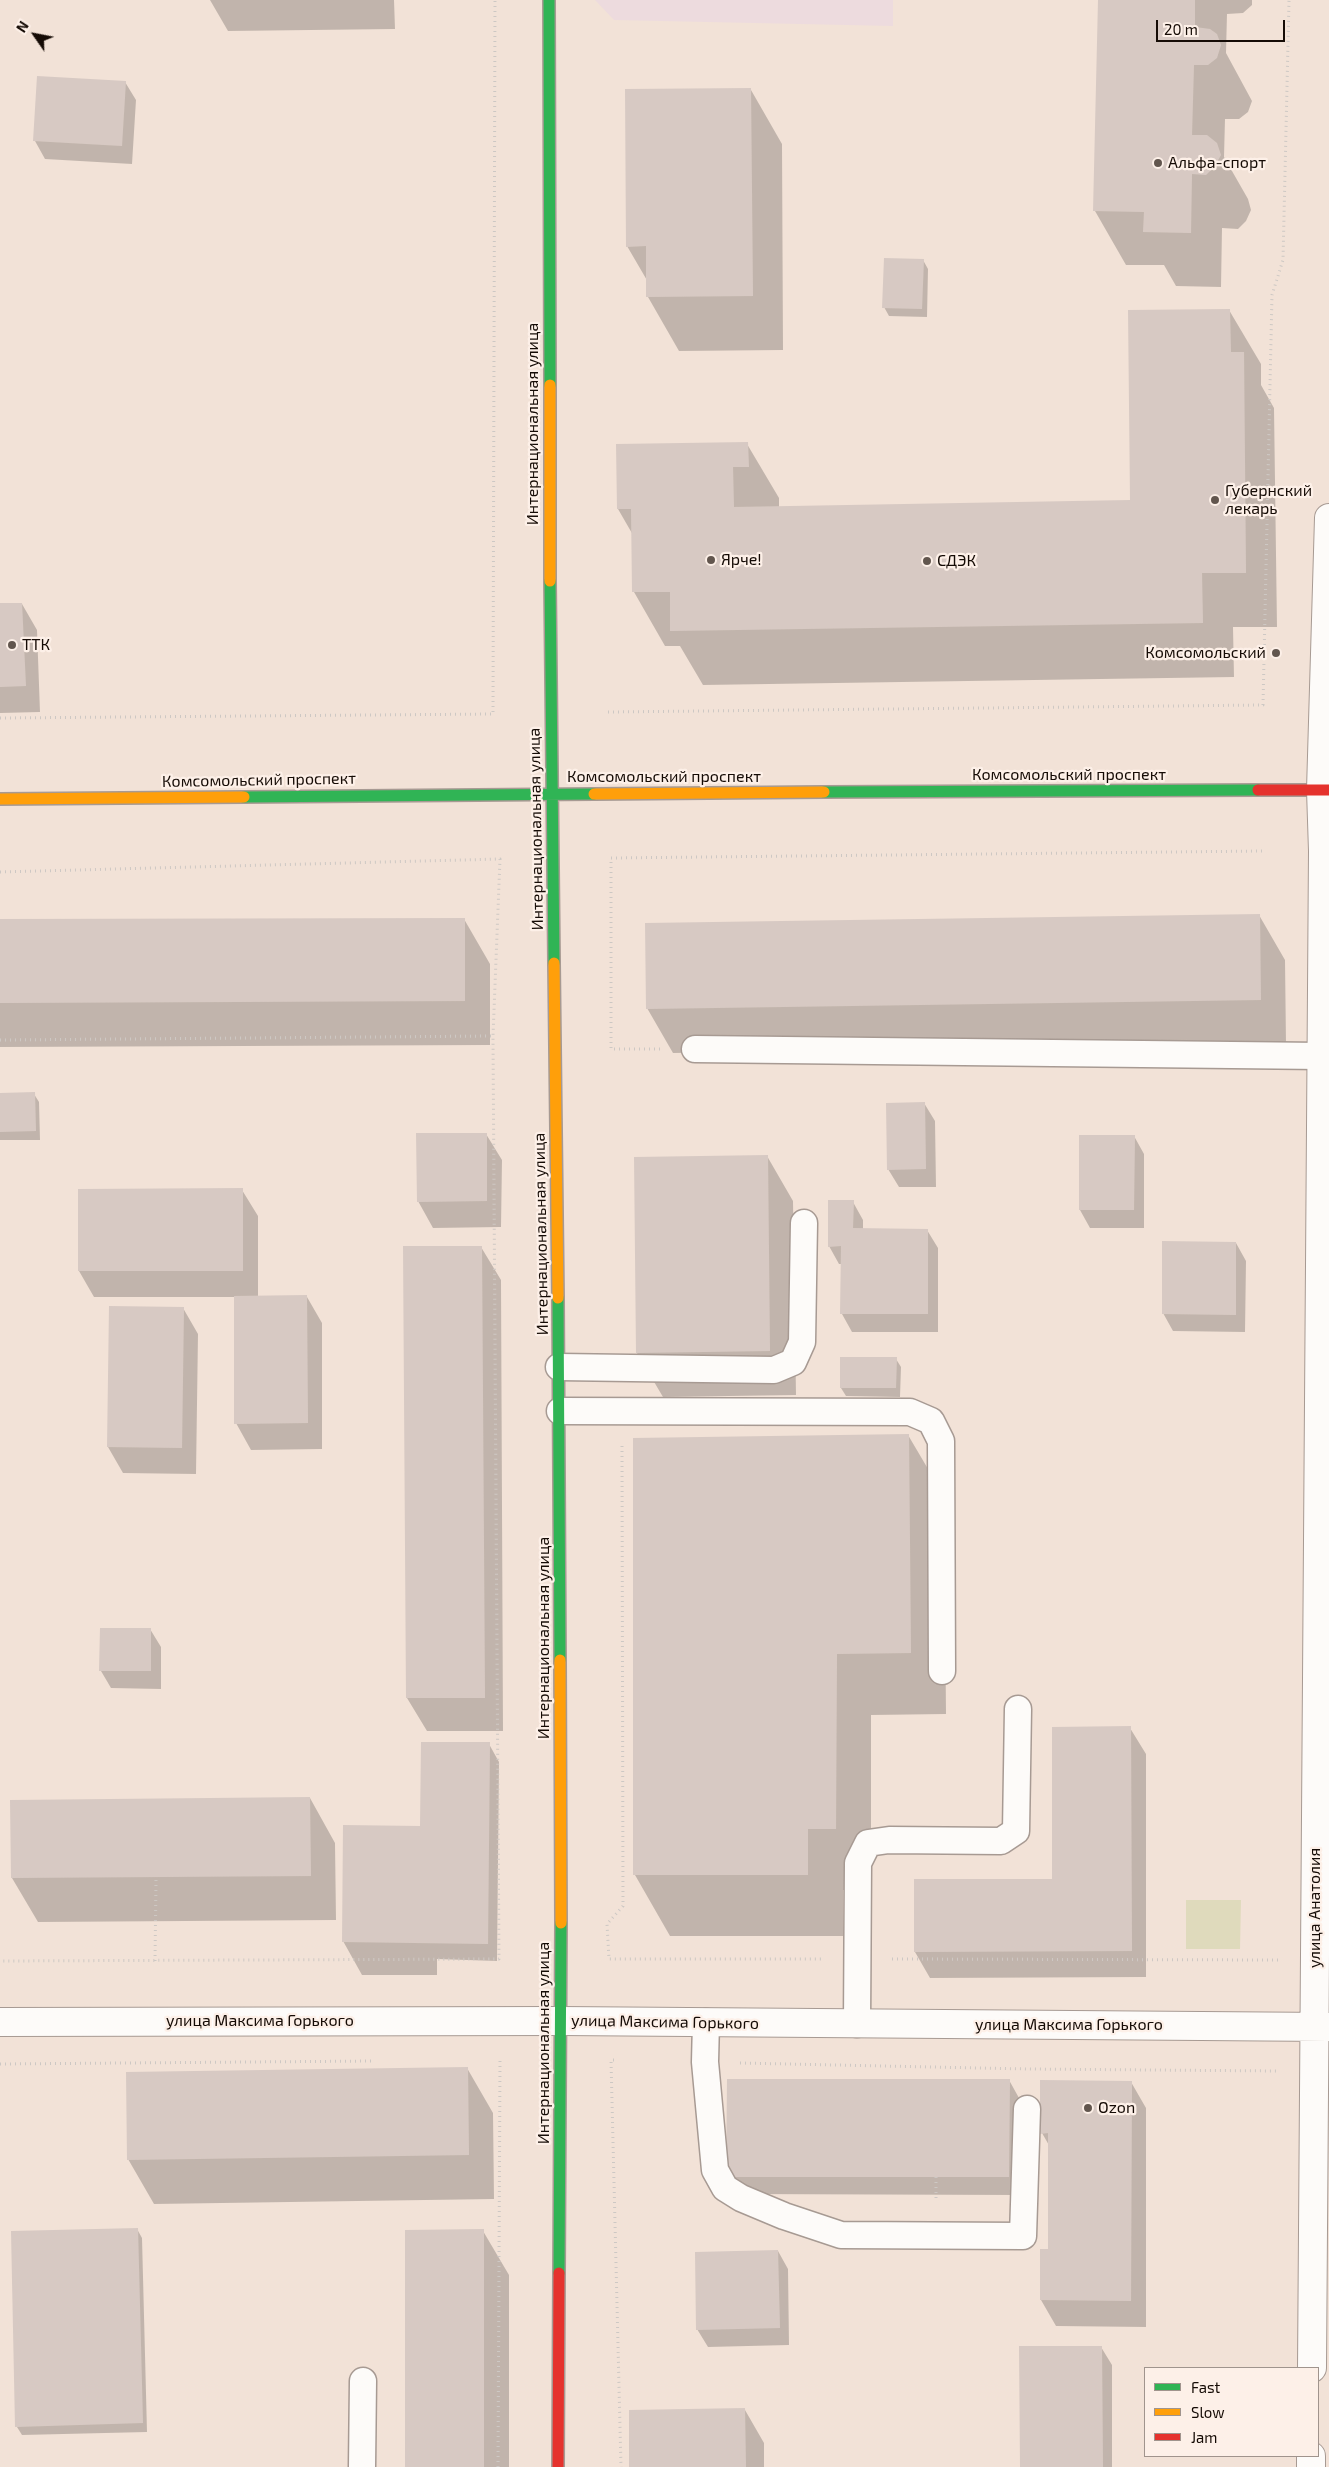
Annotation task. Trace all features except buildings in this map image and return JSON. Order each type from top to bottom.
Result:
[{"type":"street","name":"Интернациональная улица","points":[[549,0],[550,693],[553,794],[560,1411],[561,2021],[558,2467]]},
{"type":"street","name":"улица Анатолия","points":[[1312,2367],[1321,2027],[1314,1960],[1321,1056],[1329,518]]},
{"type":"street","name":"Комсомольский проспект","points":[[0,799],[1325,790]]},
{"type":"street","name":"улица Максима Горького","points":[[0,2022],[561,2021],[1321,2027]]},
{"type":"lane","points":[[695,1049],[1321,1056]]},
{"type":"lane","points":[[559,1367],[774,1370],[793,1362],[802,1342],[804,1223]]},
{"type":"lane","points":[[560,1411],[910,1412],[931,1421],[941,1441],[942,1671]]},
{"type":"lane","points":[[857,2024],[858,1863],[868,1843],[889,1840],[1001,1840],[1016,1831],[1018,1709]]},
{"type":"lane","points":[[706,2022],[706,2062],[715,2170],[725,2188],[741,2198],[792,2219],[841,2235],[1024,2236],[1027,2109]]},
{"type":"lane","points":[[362,2467],[363,2381]]},
{"type":"path","points":[[0,718],[493,714],[495,0]]},
{"type":"path","points":[[608,712],[1262,704],[1272,295],[1283,260],[1289,0]]},
{"type":"path","points":[[695,1049],[611,1049],[611,858],[1263,851]]},
{"type":"path","points":[[0,872],[500,859],[493,1036],[499,1959],[0,1961]]},
{"type":"path","points":[[0,1040],[493,1036]]},
{"type":"path","points":[[622,1411],[623,1906],[607,1924],[609,1959],[1314,1960]]},
{"type":"path","points":[[156,1877],[156,1961]]},
{"type":"path","points":[[490,2060],[500,2060],[498,2467]]},
{"type":"path","points":[[620,2060],[611,2060],[621,2467]]},
{"type":"path","points":[[0,2064],[382,2061]]},
{"type":"path","points":[[706,2062],[1017,2069],[1252,2071]]},
{"type":"shaded area","points":[[595,0],[893,0],[893,26],[614,20]]},
{"type":"shaded area","points":[[1186,1900],[1241,1900],[1240,1949],[1186,1949]]},
{"type":"traffic: fast","points":[[549,0],[550,385]]},
{"type":"traffic: fast","points":[[550,581],[554,963]]},
{"type":"traffic: fast","points":[[824,792],[1258,790]]},
{"type":"traffic: fast","points":[[244,797],[594,794]]},
{"type":"traffic: fast","points":[[558,1298],[560,1660]]},
{"type":"traffic: fast","points":[[559,2273],[561,1923]]},
{"type":"traffic: slow","points":[[550,385],[550,581]]},
{"type":"traffic: slow","points":[[594,794],[824,792]]},
{"type":"traffic: slow","points":[[0,799],[244,797]]},
{"type":"traffic: slow","points":[[554,963],[558,1298]]},
{"type":"traffic: slow","points":[[560,1660],[561,1923]]},
{"type":"traffic: jam","points":[[1258,790],[1329,790]]},
{"type":"traffic: jam","points":[[558,2467],[559,2273]]},
{"type":"place","name":"Альфа-спорт","points":[[1158,163]]},
{"type":"place","name":"Губернский лекарь","points":[[1215,500]]},
{"type":"place","name":"Ярче!","points":[[711,560]]},
{"type":"place","name":"СДЭК","points":[[927,561]]},
{"type":"place","name":"ТТК","points":[[12,645]]},
{"type":"place","name":"Комсомольский","points":[[1276,653]]},
{"type":"place","name":"Ozon","points":[[1088,2108]]}]
